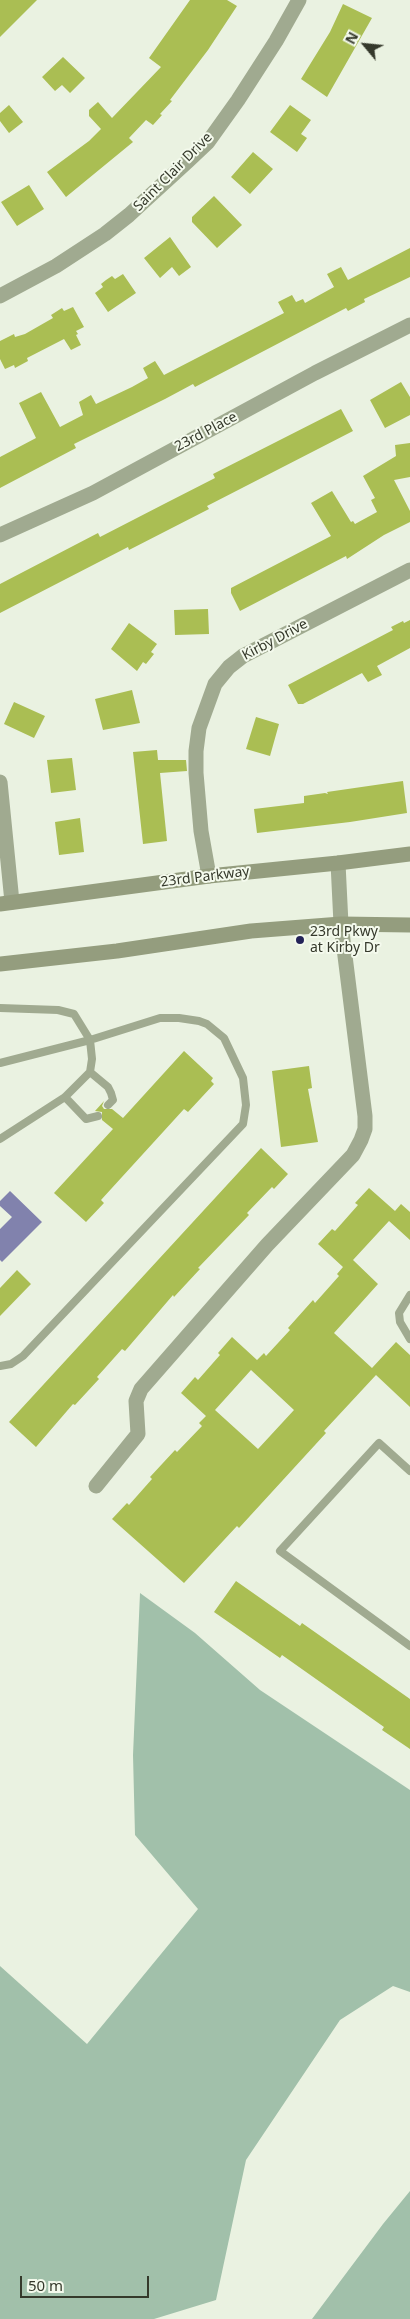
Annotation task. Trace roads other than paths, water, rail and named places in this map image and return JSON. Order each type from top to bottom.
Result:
[{"type":"street","name":"Saint Clair Drive","points":[[0,296],[56,266],[105,234],[129,215],[208,142],[276,41],[299,0]]},
{"type":"street","name":"23rd Place","points":[[0,535],[93,492],[315,373],[410,326]]},
{"type":"street","name":"Kirby Drive","points":[[210,876],[201,831],[196,751],[199,728],[216,684],[229,667],[243,656],[410,570]]},
{"type":"street","points":[[0,782],[6,903]]},
{"type":"street","name":"23rd Parkway","points":[[6,903],[210,876],[410,854]]},
{"type":"street","points":[[96,1486],[138,1434],[136,1401],[141,1388],[267,1245],[353,1155],[361,1140],[365,1129],[365,1116],[341,924],[338,863]]},
{"type":"street","points":[[0,964],[117,951],[251,931],[341,924],[410,925]]},
{"type":"lane","points":[[0,1008],[58,1010],[74,1014],[90,1040],[92,1059],[90,1072],[65,1097],[0,1139]]},
{"type":"lane","points":[[0,1063],[90,1040],[160,1018],[180,1018],[199,1021],[207,1024],[224,1038],[243,1078],[246,1105],[242,1124],[23,1356],[11,1364],[0,1366]]},
{"type":"lane","points":[[90,1072],[108,1087],[112,1093],[113,1100],[108,1105]]},
{"type":"lane","points":[[65,1097],[86,1119],[98,1116]]},
{"type":"lane","points":[[410,1295],[399,1313],[400,1322],[410,1339]]},
{"type":"lane","points":[[410,1471],[379,1443],[280,1551],[410,1646]]},
{"type":"water","points":[[10,1191],[42,1222],[2,1262],[0,1260],[0,1229],[12,1217],[0,1206],[0,1201]]},
{"type":"place","name":"23rd Pkwy at Kirby Dr","points":[[300,940]]}]
